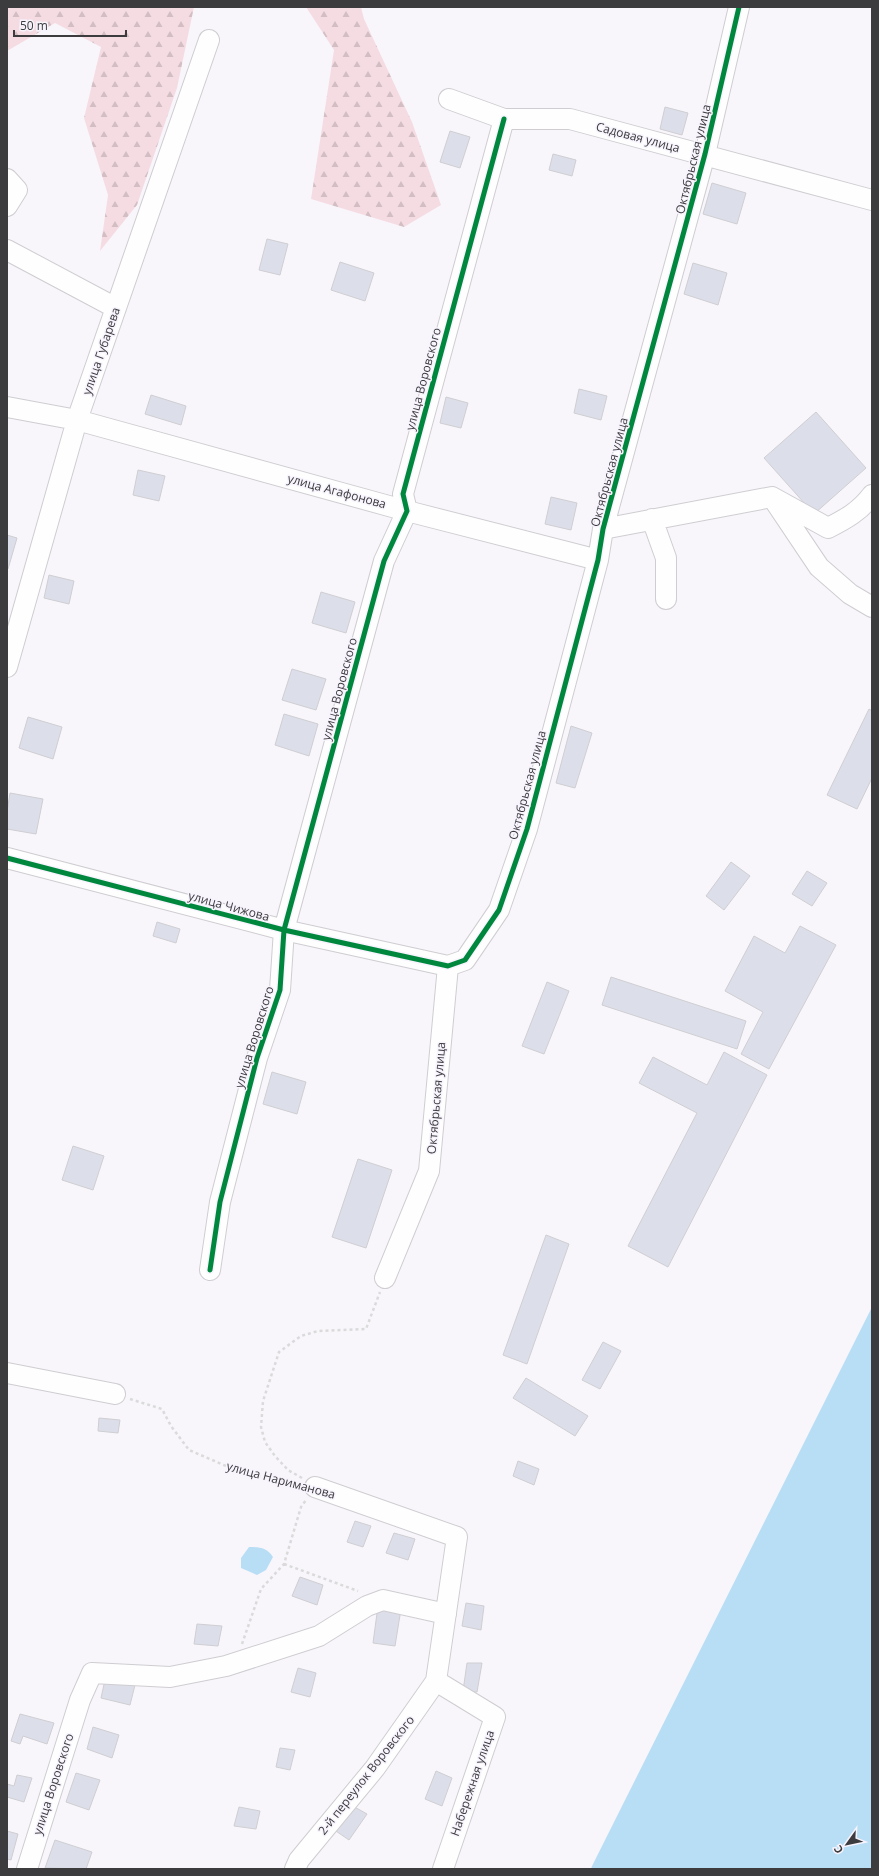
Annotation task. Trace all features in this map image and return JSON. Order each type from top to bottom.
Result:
[{"type":"street","name":"Октябрьская улица","points":[[385,1278],[429,1171],[448,966],[465,960],[499,910],[527,828],[598,560],[603,529],[705,154],[739,7]]},
{"type":"street","name":"улица Губарева","points":[[7,667],[77,420],[209,40]]},
{"type":"street","name":"Садовая улица","points":[[449,99],[504,119],[570,119],[872,200]]},
{"type":"street","name":"улица Воровского","points":[[210,1270],[224,1187],[257,1058],[280,990],[284,930],[384,561],[407,510],[403,494],[504,119]]},
{"type":"street","points":[[7,179],[17,190],[7,206]]},
{"type":"street","points":[[7,250],[116,308]]},
{"type":"street","name":"улица Агафонова","points":[[7,407],[77,420],[407,510],[598,560]]},
{"type":"street","points":[[603,529],[772,497],[828,528],[851,516],[863,507],[872,495]]},
{"type":"street","points":[[772,497],[819,567],[850,594],[872,607]]},
{"type":"street","points":[[652,520],[666,558],[666,599]]},
{"type":"street","name":"улица Чижова","points":[[7,858],[284,930],[448,966]]},
{"type":"street","points":[[7,1373],[115,1394]]},
{"type":"street","name":"улица Нариманова","points":[[316,1487],[457,1537],[446,1614]]},
{"type":"street","points":[[236,1663],[319,1636],[367,1606],[383,1600],[446,1614],[436,1681]]},
{"type":"street","name":"улица Воровского","points":[[24,1868],[80,1700],[92,1673],[170,1677],[236,1663]]},
{"type":"street","name":"2-й переулок Воровского","points":[[294,1869],[299,1860],[375,1768],[436,1681]]},
{"type":"street","name":"Набережная улица","points":[[436,1681],[495,1717],[443,1869]]},
{"type":"path","points":[[236,1663],[261,1589],[284,1564],[301,1507],[316,1487],[288,1470],[265,1442],[261,1426],[263,1401],[273,1367],[279,1352],[301,1336],[318,1331],[366,1329],[385,1278]]},
{"type":"path","points":[[284,1564],[383,1600]]},
{"type":"green space","points":[[7,7],[194,7],[177,88],[137,205],[100,251],[108,195],[84,118],[101,47],[55,23],[7,51]]},
{"type":"green space","points":[[306,7],[361,7],[364,19],[412,122],[441,205],[404,227],[311,199],[334,50]]},
{"type":"water","points":[[872,1307],[872,1869],[591,1869],[592,1866]]},
{"type":"water","points":[[249,1547],[263,1549],[273,1557],[266,1570],[257,1575],[241,1568],[241,1558]]},
{"type":"building","points":[[665,107],[688,113],[682,135],[660,129]]},
{"type":"building","points":[[450,131],[470,137],[460,168],[440,162]]},
{"type":"building","points":[[553,154],[576,160],[572,176],[549,170]]},
{"type":"building","points":[[712,183],[746,193],[737,224],[703,214]]},
{"type":"building","points":[[267,239],[288,244],[280,275],[259,270]]},
{"type":"building","points":[[340,262],[374,273],[365,301],[331,290]]},
{"type":"building","points":[[693,263],[727,273],[718,305],[684,294]]},
{"type":"building","points":[[579,389],[607,396],[601,420],[574,413]]},
{"type":"building","points":[[151,395],[186,406],[181,425],[145,414]]},
{"type":"building","points":[[446,397],[468,403],[461,428],[440,423]]},
{"type":"building","points":[[816,412],[866,468],[814,514],[764,458]]},
{"type":"building","points":[[138,470],[165,476],[159,501],[133,495]]},
{"type":"building","points":[[551,497],[577,503],[571,530],[545,524]]},
{"type":"building","points":[[7,535],[17,538],[8,569],[7,569]]},
{"type":"building","points":[[49,575],[74,581],[69,604],[44,598]]},
{"type":"building","points":[[321,592],[355,602],[346,633],[312,623]]},
{"type":"building","points":[[292,669],[326,679],[316,710],[282,700]]},
{"type":"building","points":[[869,709],[872,711],[872,778],[857,809],[827,795]]},
{"type":"building","points":[[284,714],[318,724],[309,756],[275,745]]},
{"type":"building","points":[[28,717],[62,727],[53,759],[19,748]]},
{"type":"building","points":[[571,726],[592,733],[575,788],[556,783]]},
{"type":"building","points":[[10,793],[43,799],[36,834],[7,829],[7,812]]},
{"type":"building","points":[[731,862],[750,876],[724,910],[706,896]]},
{"type":"building","points":[[807,871],[827,883],[812,906],[792,894]]},
{"type":"building","points":[[157,922],[180,929],[176,943],[153,936]]},
{"type":"building","points":[[800,926],[836,945],[769,1069],[741,1054],[763,1012],[725,991],[754,936],[785,953]]},
{"type":"building","points":[[611,977],[746,1021],[737,1049],[602,1005]]},
{"type":"building","points":[[547,982],[569,991],[544,1054],[522,1046]]},
{"type":"building","points":[[724,1052],[767,1075],[668,1267],[628,1246],[697,1113],[639,1083],[653,1057],[707,1085]]},
{"type":"building","points":[[272,1072],[306,1082],[297,1114],[263,1104]]},
{"type":"building","points":[[73,1146],[104,1156],[93,1190],[62,1180]]},
{"type":"building","points":[[358,1159],[392,1170],[366,1248],[332,1237]]},
{"type":"building","points":[[546,1235],[569,1244],[527,1364],[503,1355]]},
{"type":"building","points":[[603,1342],[621,1351],[600,1389],[582,1380]]},
{"type":"building","points":[[526,1378],[588,1416],[575,1436],[513,1398]]},
{"type":"building","points":[[99,1418],[120,1420],[118,1433],[98,1431]]},
{"type":"building","points":[[518,1461],[539,1469],[534,1485],[513,1476]]},
{"type":"building","points":[[355,1521],[371,1526],[363,1547],[347,1542]]},
{"type":"building","points":[[394,1533],[415,1539],[408,1560],[386,1553]]},
{"type":"building","points":[[300,1577],[323,1585],[317,1605],[292,1596]]},
{"type":"building","points":[[466,1603],[484,1606],[481,1630],[462,1626]]},
{"type":"building","points":[[378,1606],[401,1609],[395,1646],[373,1643]]},
{"type":"building","points":[[197,1624],[222,1626],[218,1646],[194,1644]]},
{"type":"building","points":[[467,1663],[482,1663],[477,1692],[463,1691]]},
{"type":"building","points":[[298,1668],[316,1673],[310,1697],[291,1692]]},
{"type":"building","points":[[105,1680],[135,1685],[130,1705],[101,1698]]},
{"type":"building","points":[[20,1714],[54,1723],[47,1744],[23,1736],[20,1744],[11,1741]]},
{"type":"building","points":[[93,1727],[119,1735],[112,1758],[87,1749]]},
{"type":"building","points":[[280,1748],[295,1750],[290,1770],[276,1767]]},
{"type":"building","points":[[436,1771],[452,1778],[442,1806],[425,1799]]},
{"type":"building","points":[[76,1773],[100,1780],[89,1810],[66,1802]]},
{"type":"building","points":[[17,1775],[32,1778],[24,1802],[7,1797],[7,1784],[14,1786]]},
{"type":"building","points":[[351,1805],[367,1814],[349,1840],[333,1829]]},
{"type":"building","points":[[239,1807],[260,1811],[256,1829],[234,1826]]},
{"type":"building","points":[[7,1831],[18,1834],[11,1860],[7,1859]]},
{"type":"building","points":[[55,1840],[92,1852],[86,1869],[45,1868]]},
{"type":"cycle path","points":[[7,858],[284,930],[448,966],[465,960],[499,910],[527,829],[598,560],[603,529],[705,154],[739,7]]},
{"type":"cycle path","points":[[210,1270],[220,1202],[257,1058],[280,990],[284,930],[384,561],[407,511],[403,494],[504,119]]}]
